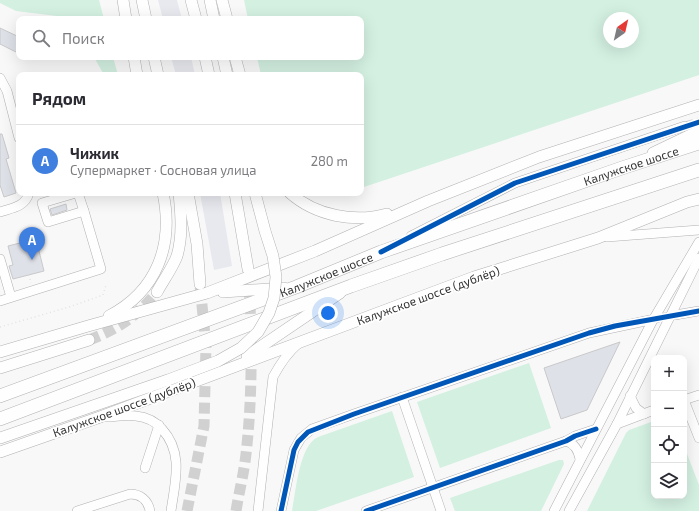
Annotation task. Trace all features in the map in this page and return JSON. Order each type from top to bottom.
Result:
[{"type":"highway","name":"Калужское шоссе","points":[[0,396],[296,287],[381,252],[622,168],[699,143]]},
{"type":"highway","name":"Калужское шоссе","points":[[0,419],[351,286],[442,254],[699,170]]},
{"type":"main road","points":[[123,0],[126,16]]},
{"type":"main road","points":[[142,0],[145,16]]},
{"type":"main road","points":[[191,0],[195,16]]},
{"type":"main road","points":[[210,0],[213,16]]},
{"type":"main road","points":[[222,0],[226,16]]},
{"type":"main road","points":[[134,60],[136,72]]},
{"type":"main road","points":[[155,60],[157,72]]},
{"type":"main road","points":[[206,60],[208,72]]},
{"type":"main road","points":[[224,60],[226,72]]},
{"type":"main road","points":[[237,60],[239,72]]},
{"type":"main road","points":[[0,352],[88,326],[207,294],[315,251],[428,201],[539,157],[699,105]]},
{"type":"main road","points":[[622,168],[699,131]]},
{"type":"main road","points":[[88,326],[129,304],[139,294],[157,267],[164,248],[166,230],[167,215],[164,196]]},
{"type":"main road","points":[[157,292],[177,257],[182,216],[179,196]]},
{"type":"main road","points":[[189,196],[197,244],[200,284]]},
{"type":"main road","points":[[236,196],[248,269]]},
{"type":"main road","points":[[0,438],[168,380],[218,361],[241,348],[258,332],[269,313],[274,298],[276,277],[273,256],[256,196]]},
{"type":"main road","points":[[295,196],[320,210],[344,217],[362,218],[376,217],[428,201]]},
{"type":"main road","name":"Калужское шоссе (дублёр)","points":[[0,452],[100,417],[474,277],[598,238],[699,199]]},
{"type":"main road","points":[[226,369],[268,343],[351,286]]},
{"type":"main road","points":[[207,294],[235,290],[296,287]]},
{"type":"main road","points":[[0,368],[89,340]]},
{"type":"street","points":[[0,78],[7,91],[16,126]]},
{"type":"street","points":[[381,252],[515,183],[685,126]]},
{"type":"street","points":[[0,212],[21,205],[28,196]]},
{"type":"street","points":[[66,196],[42,203],[48,222],[84,211]]},
{"type":"street","points":[[0,301],[101,269],[78,196]]},
{"type":"street","points":[[598,238],[699,230]]},
{"type":"street","points":[[569,511],[617,424],[696,256],[699,242]]},
{"type":"street","points":[[554,511],[653,320],[696,256]]},
{"type":"street","points":[[0,259],[11,297]]},
{"type":"street","points":[[676,315],[699,311]]},
{"type":"street","points":[[281,511],[294,450],[304,435],[317,428],[402,397],[590,333],[650,320]]},
{"type":"street","points":[[258,511],[273,377],[290,351],[304,340]]},
{"type":"street","points":[[687,399],[699,395]]},
{"type":"street","points":[[630,396],[636,408],[644,414]]},
{"type":"street","points":[[402,397],[441,511]]},
{"type":"street","points":[[687,408],[699,438]]},
{"type":"street","points":[[617,424],[651,411]]},
{"type":"street","points":[[100,417],[135,415],[149,418],[159,425],[168,436],[174,446],[176,459],[176,472],[171,511]]},
{"type":"street","points":[[145,468],[159,425]]},
{"type":"street","points":[[366,511],[566,441],[596,429]]},
{"type":"street","points":[[566,441],[575,446],[580,459]]},
{"type":"street","points":[[77,511],[130,494],[138,495],[144,499],[149,506],[150,511]]},
{"type":"path","points":[[0,328],[103,295],[106,285]]},
{"type":"shaded area","points":[[158,0],[177,0],[181,16],[162,16]]},
{"type":"shaded area","points":[[172,60],[192,60],[194,72],[175,72]]},
{"type":"shaded area","points":[[201,196],[220,196],[232,266],[214,270]]},
{"type":"green space","points":[[0,0],[99,0],[103,16],[57,16],[16,11],[0,3]]},
{"type":"green space","points":[[244,0],[699,0],[699,75],[364,187],[364,72],[260,72],[258,60],[364,60],[364,16],[247,16]]},
{"type":"green space","points":[[96,60],[114,60],[117,72],[102,72]]},
{"type":"green space","points":[[529,363],[551,428],[440,468],[417,402]]},
{"type":"green space","points":[[392,411],[414,477],[316,511],[292,511],[302,459],[312,442],[318,437]]},
{"type":"green space","points":[[651,422],[651,499],[687,499],[687,454],[699,485],[699,511],[587,511],[626,433],[629,430]]},
{"type":"green space","points":[[559,460],[563,460],[564,464],[541,511],[455,511],[450,498]]},
{"type":"building","points":[[0,28],[16,36],[16,52],[0,44]]},
{"type":"building","points":[[0,134],[2,134],[9,158],[6,159],[16,193],[4,197],[0,185]]},
{"type":"building","points":[[66,204],[67,210],[52,215],[50,209]]},
{"type":"building","points":[[36,239],[44,271],[13,279],[9,266],[13,265],[8,246]]},
{"type":"building","points":[[620,342],[587,410],[561,419],[544,368]]},
{"type":"tunnel","points":[[685,126],[699,122]]},
{"type":"tunnel","points":[[236,511],[245,461],[250,408],[251,338],[248,269]]},
{"type":"tunnel","points":[[187,511],[204,426],[206,346],[200,285]]},
{"type":"tunnel","points":[[89,340],[126,321],[150,301],[157,292]]},
{"type":"tunnel","points":[[650,320],[675,315]]},
{"type":"cycle path","points":[[381,252],[515,183],[699,122]]},
{"type":"cycle path","points":[[281,511],[294,450],[298,442],[308,432],[354,414],[589,333],[615,326],[699,311]]},
{"type":"cycle path","points":[[366,511],[566,441],[575,436],[596,429]]},
{"type":"place","name":"Чижик","points":[[32,260]]}]
